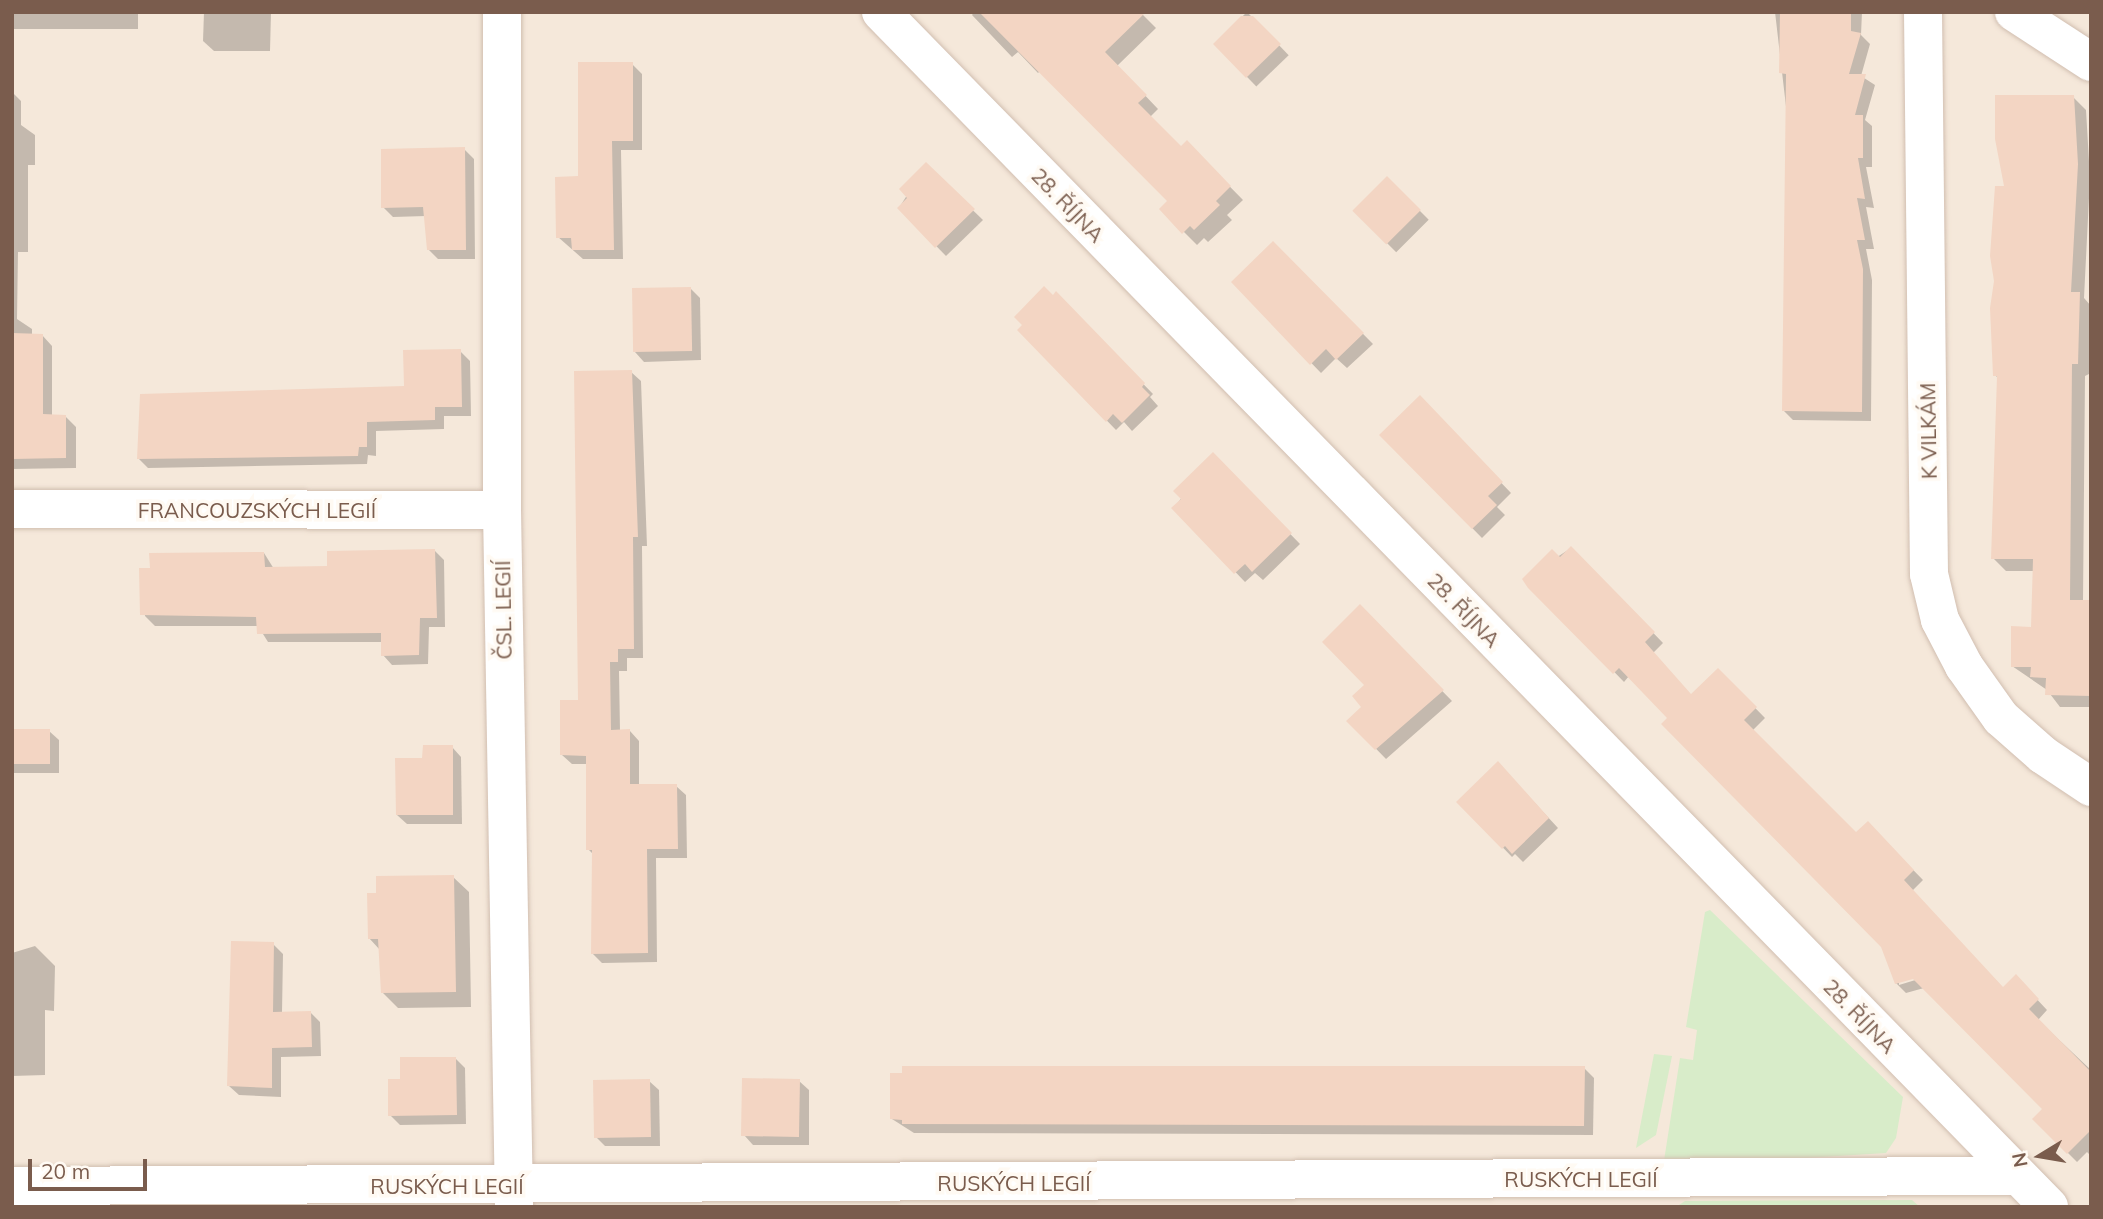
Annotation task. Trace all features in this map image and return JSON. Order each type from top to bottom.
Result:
[{"type":"street","name":"ČSL. LEGIÍ","points":[[502,12],[502,510],[513,1196]]},
{"type":"street","name":"28. ŘÍJNA","points":[[881,12],[2049,1207]]},
{"type":"street","name":"K VILKÁM","points":[[1923,12],[1929,574],[1940,620],[1964,666],[2001,718],[2043,755],[2091,787]]},
{"type":"street","points":[[2014,12],[2091,62]]},
{"type":"street","name":"FRANCOUZSKÝCH LEGIÍ","points":[[12,509],[502,510]]},
{"type":"street","name":"RUSKÝCH LEGIÍ","points":[[12,1186],[513,1196],[863,1170],[1655,1193],[1935,1192],[2016,1176]]},
{"type":"shaded area","points":[[12,12],[2091,12],[2091,1207],[12,1207]]},
{"type":"green space","points":[[1710,910],[1903,1097],[1896,1138],[1886,1153],[1663,1167],[1680,1058],[1693,1060],[1697,1030],[1686,1027],[1705,912]]},
{"type":"green space","points":[[1654,1054],[1672,1056],[1656,1135],[1636,1148]]},
{"type":"green space","points":[[1912,1200],[1920,1207],[1676,1207],[1685,1201]]},
{"type":"building","points":[[979,12],[1146,12],[1105,52],[1147,95],[1138,103],[1181,146],[1187,140],[1231,186],[1216,201],[1220,205],[1194,230],[1190,226],[1182,234],[1159,209],[1167,201]]},
{"type":"building","points":[[1780,12],[1851,12],[1851,31],[1861,33],[1849,74],[1866,74],[1855,115],[1863,115],[1863,158],[1858,158],[1865,199],[1857,198],[1865,240],[1857,240],[1863,269],[1862,412],[1782,411],[1786,74],[1779,73]]},
{"type":"building","points":[[1241,16],[1253,16],[1281,44],[1246,78],[1213,44]]},
{"type":"building","points":[[578,62],[633,62],[633,141],[612,141],[614,250],[572,250],[571,238],[556,238],[555,177],[578,176]]},
{"type":"building","points":[[1995,95],[2074,95],[2078,164],[2071,292],[2080,292],[2078,364],[2072,364],[2070,600],[2091,600],[2091,696],[2045,695],[2046,678],[2030,677],[2031,667],[2011,667],[2011,626],[2031,627],[2033,559],[1991,559],[1997,376],[1993,376],[1990,308],[1994,281],[1990,256],[1995,186],[2004,186],[1995,139]]},
{"type":"building","points":[[465,147],[466,250],[427,250],[423,207],[381,208],[381,149]]},
{"type":"building","points":[[926,162],[975,209],[935,248],[897,208],[907,198],[899,189]]},
{"type":"building","points":[[1387,176],[1421,210],[1386,245],[1352,211]]},
{"type":"building","points":[[1273,241],[1364,333],[1336,360],[1326,349],[1310,365],[1231,282]]},
{"type":"building","points":[[1044,286],[1053,295],[1056,291],[1145,383],[1142,387],[1150,395],[1122,423],[1113,414],[1106,422],[1017,330],[1022,325],[1014,317]]},
{"type":"building","points":[[691,287],[692,351],[633,352],[632,288]]},
{"type":"building","points":[[12,333],[43,334],[43,414],[66,415],[66,458],[12,459]]},
{"type":"building","points":[[461,349],[462,407],[435,407],[435,420],[367,422],[367,447],[359,447],[358,456],[137,459],[140,394],[404,386],[403,350]]},
{"type":"building","points":[[632,370],[638,537],[633,537],[634,649],[618,649],[618,662],[610,662],[611,730],[630,729],[630,784],[677,784],[678,849],[647,849],[648,953],[591,954],[592,850],[586,850],[586,756],[560,755],[560,700],[578,700],[574,371]]},
{"type":"building","points":[[1420,395],[1503,482],[1488,496],[1497,505],[1472,529],[1379,435]]},
{"type":"building","points":[[1213,452],[1292,533],[1252,572],[1245,564],[1234,574],[1171,508],[1181,499],[1173,491]]},
{"type":"building","points":[[1571,546],[1655,632],[1645,642],[1691,694],[1718,668],[1757,707],[1744,720],[1856,832],[1868,821],[1914,870],[1904,880],[2003,987],[2016,974],[2039,999],[2029,1009],[2091,1072],[2091,1130],[2067,1154],[2032,1119],[2042,1109],[1913,979],[1895,984],[1881,947],[1661,724],[1667,718],[1619,668],[1613,674],[1528,588],[1522,579],[1552,549],[1560,557]]},
{"type":"building","points":[[435,549],[437,618],[420,618],[419,655],[381,656],[381,633],[257,634],[256,617],[140,615],[139,568],[150,568],[149,553],[264,552],[265,567],[327,566],[327,551]]},
{"type":"building","points":[[1360,604],[1444,690],[1375,750],[1346,721],[1361,707],[1352,696],[1364,685],[1322,642]]},
{"type":"building","points":[[14,729],[50,729],[50,764],[14,764]]},
{"type":"building","points":[[423,745],[453,745],[453,815],[396,815],[395,758],[422,758]]},
{"type":"building","points":[[1498,761],[1549,818],[1512,854],[1505,846],[1502,849],[1456,802]]},
{"type":"building","points":[[454,875],[456,992],[381,993],[378,939],[368,939],[367,893],[376,893],[376,876]]},
{"type":"building","points":[[231,941],[274,942],[273,1012],[311,1011],[312,1047],[272,1048],[272,1088],[227,1086]]},
{"type":"building","points":[[400,1057],[456,1057],[457,1115],[388,1116],[388,1079],[400,1079]]},
{"type":"building","points":[[902,1066],[1585,1066],[1584,1126],[902,1124],[902,1120],[890,1119],[890,1073],[902,1073]]},
{"type":"building","points":[[742,1078],[800,1079],[799,1137],[741,1136]]},
{"type":"building","points":[[650,1079],[651,1137],[594,1138],[593,1080]]}]
